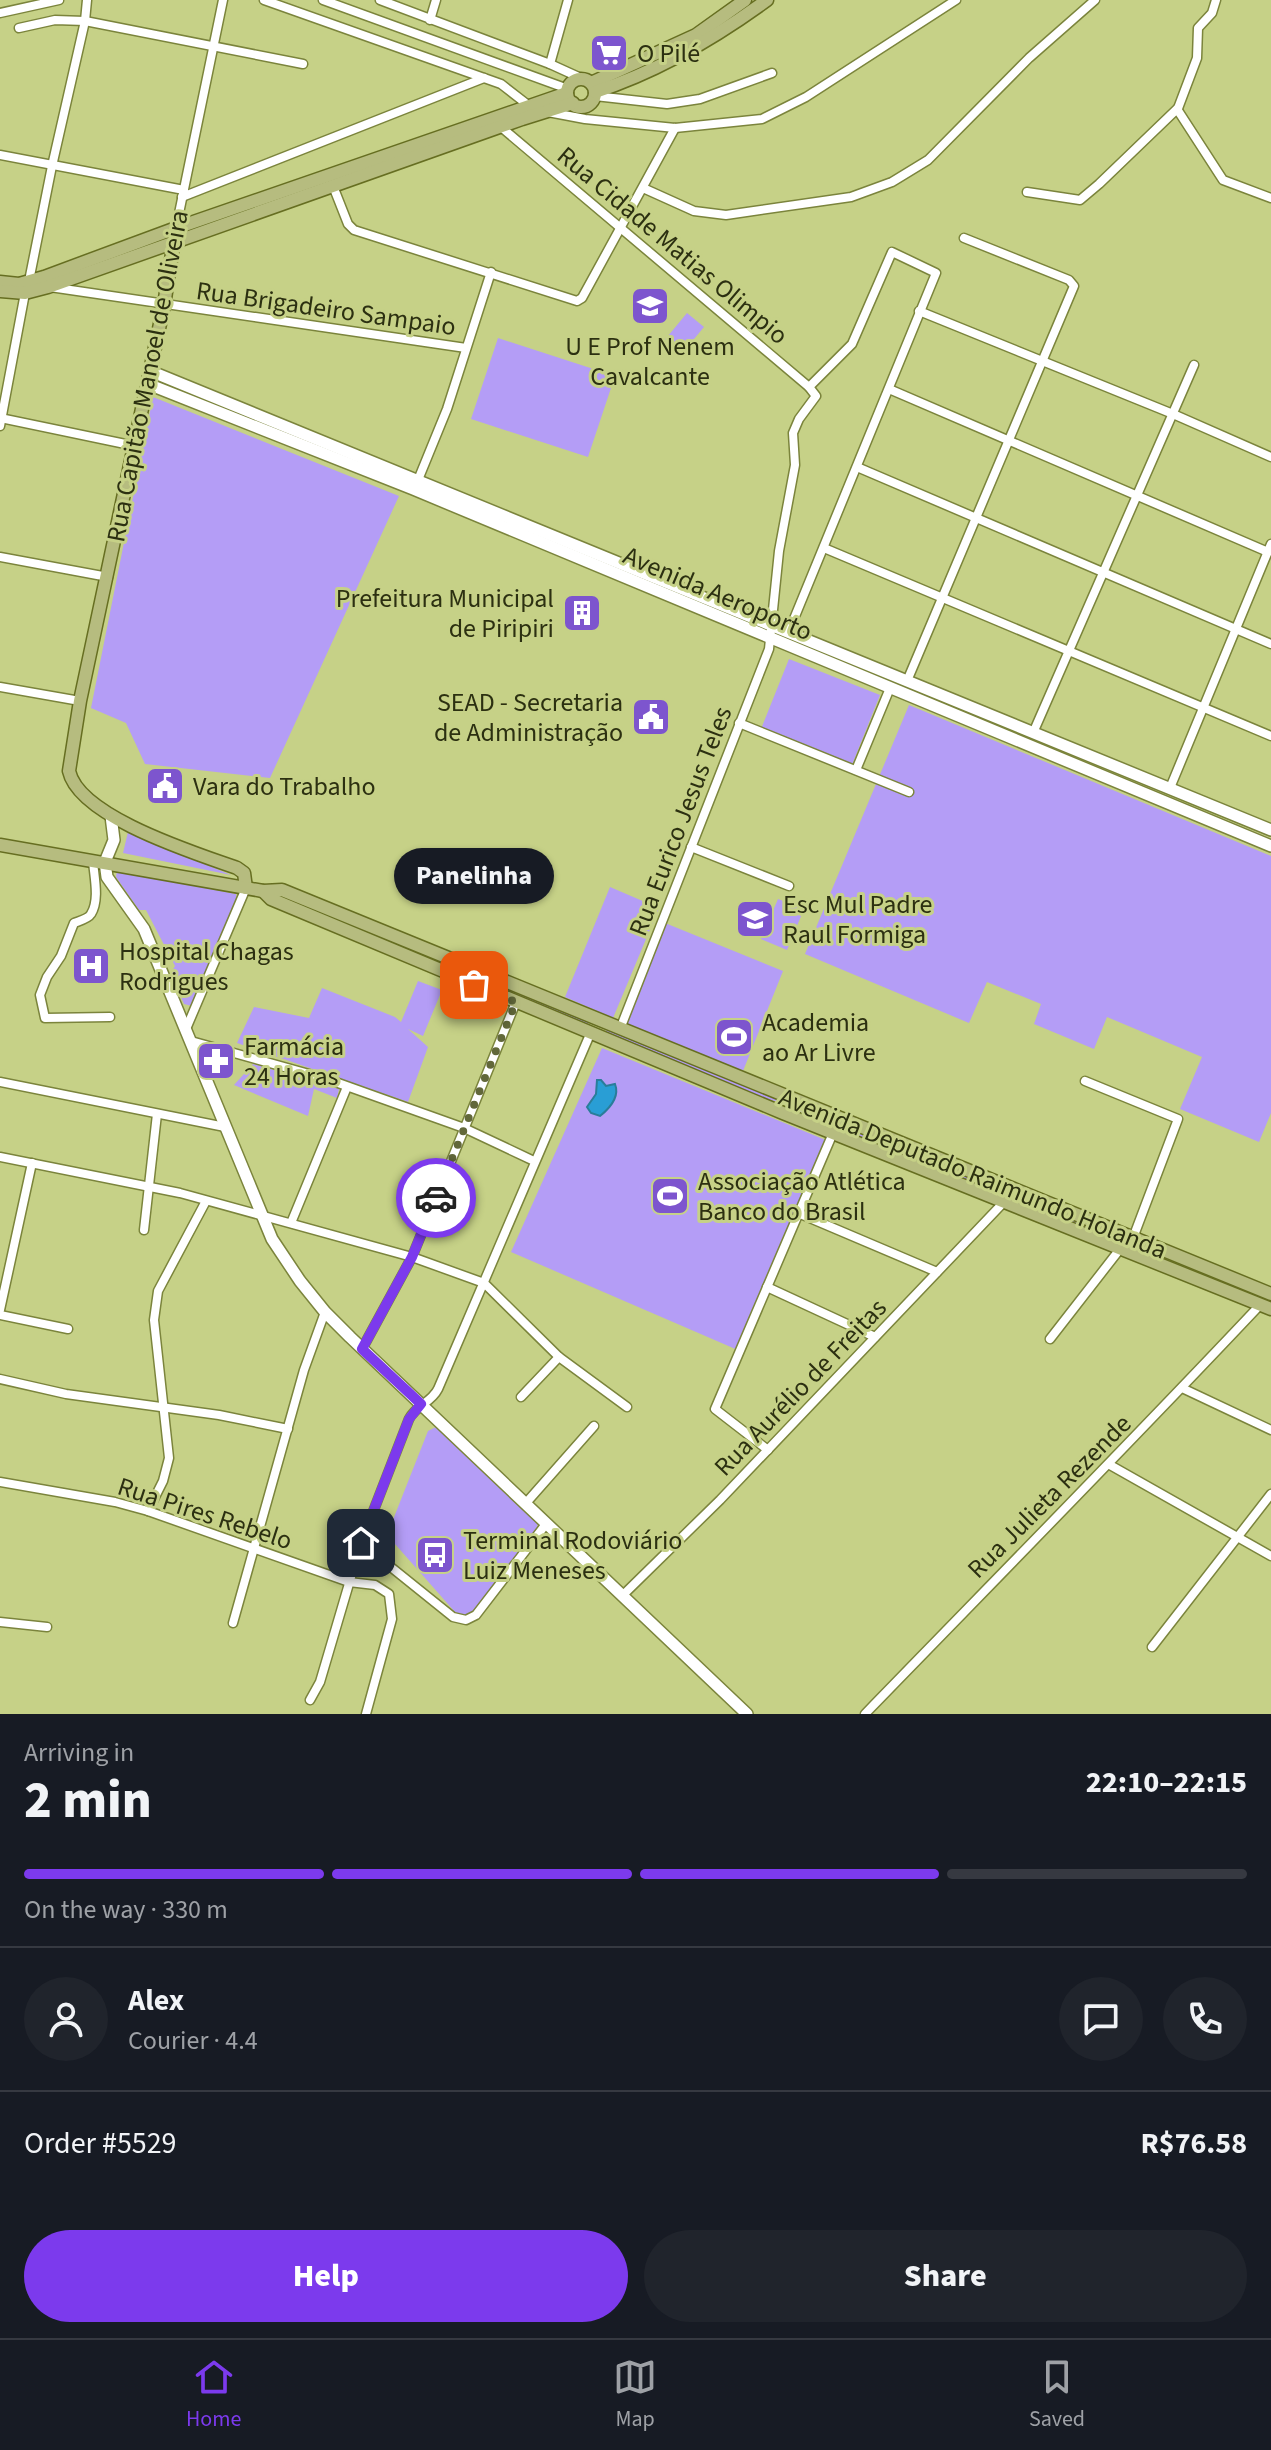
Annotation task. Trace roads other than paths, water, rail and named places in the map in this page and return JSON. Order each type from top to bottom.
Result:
[{"type":"main road","points":[[591,87],[696,35],[745,0]]},
{"type":"main road","points":[[175,235],[333,186],[545,111],[569,95],[571,82],[591,87],[625,81],[694,48],[767,0]]},
{"type":"main road","points":[[0,291],[46,282],[528,105],[569,95],[584,106],[591,103],[591,87]]},
{"type":"main road","name":"Rua Capitão Manoel de Oliveira","points":[[111,816],[80,794],[72,753],[80,701],[164,305],[175,235]]},
{"type":"main road","points":[[0,282],[27,287]]},
{"type":"main road","points":[[111,816],[237,868],[244,873],[246,888]]},
{"type":"main road","points":[[0,845],[269,893]]},
{"type":"main road","name":"Avenida Deputado Raimundo Holanda","points":[[269,893],[301,898],[1133,1238],[1266,1307]]},
{"type":"main road","name":"Avenida Deputado Raimundo Holanda","points":[[269,893],[516,1002],[1003,1203],[1120,1249],[1269,1289]]},
{"type":"main road","points":[[783,1113],[791,1099]]},
{"type":"street","points":[[0,13],[59,0]]},
{"type":"street","points":[[87,0],[1,421],[135,446]]},
{"type":"street","name":"Rua Capitão Manoel de Oliveira","points":[[175,235],[223,0]]},
{"type":"street","points":[[264,0],[484,78],[506,87],[528,105]]},
{"type":"street","points":[[323,0],[569,95]]},
{"type":"street","points":[[380,0],[550,64],[591,87],[667,104],[700,99],[772,73]]},
{"type":"street","points":[[430,20],[436,0]]},
{"type":"street","points":[[550,64],[568,0]]},
{"type":"street","points":[[545,111],[585,119],[675,128],[743,123],[775,115],[956,0]]},
{"type":"street","points":[[643,188],[694,211],[726,215],[851,197],[892,182],[928,160],[1029,58],[1095,0]]},
{"type":"street","points":[[1027,192],[1080,200],[1177,110],[1197,58],[1198,28],[1212,13],[1216,0]]},
{"type":"street","points":[[19,28],[55,20],[85,21],[303,64]]},
{"type":"street","points":[[0,155],[183,194],[484,78]]},
{"type":"street","points":[[1177,110],[1223,180],[1271,198]]},
{"type":"street","name":"Rua Cidade Matias Olimpio","points":[[501,127],[622,227],[816,396]]},
{"type":"street","points":[[333,186],[349,227],[574,300],[582,298],[675,128]]},
{"type":"street","points":[[907,681],[1073,292],[1074,284],[1069,280],[964,238]]},
{"type":"street","points":[[789,631],[936,273],[892,252],[852,344],[809,387]]},
{"type":"street","points":[[418,480],[447,409],[491,272]]},
{"type":"street","name":"Rua Brigadeiro Sampaio","points":[[46,282],[164,305],[466,348]]},
{"type":"street","points":[[919,311],[1271,457]]},
{"type":"street","points":[[1033,733],[1194,365]]},
{"type":"street","name":"Avenida Aeroporto","points":[[149,378],[418,480],[1271,830]]},
{"type":"street","name":"Avenida Aeroporto","points":[[149,378],[1271,846]]},
{"type":"street","points":[[889,389],[1137,496],[1270,548],[1170,788]]},
{"type":"street","name":"Rua Eurico Jesus Teles","points":[[620,1029],[771,639],[779,551],[795,465],[793,433],[816,396]]},
{"type":"street","points":[[857,467],[1271,644]]},
{"type":"street","points":[[824,548],[1271,736]]},
{"type":"street","points":[[0,557],[108,577]]},
{"type":"street","points":[[0,687],[80,701]]},
{"type":"street","points":[[856,770],[890,688]]},
{"type":"street","points":[[739,723],[909,792]]},
{"type":"street","points":[[111,816],[114,840]]},
{"type":"street","points":[[110,1017],[45,1018],[40,995],[74,923],[92,913],[99,862],[114,840],[131,826]]},
{"type":"street","points":[[691,847],[789,886]]},
{"type":"street","points":[[99,862],[144,929],[261,1215],[289,1267],[325,1312],[362,1349],[747,1714]]},
{"type":"street","points":[[186,1029],[246,888]]},
{"type":"street","points":[[362,1349],[412,1257],[516,1002]]},
{"type":"street","points":[[310,1700],[320,1682],[361,1543],[409,1419],[421,1404],[434,1397],[591,1032]]},
{"type":"street","points":[[191,1041],[327,1079],[464,1128],[534,1161]]},
{"type":"street","points":[[1085,1081],[1178,1119],[1133,1238]]},
{"type":"street","points":[[0,1082],[225,1127]]},
{"type":"street","points":[[291,1223],[347,1087]]},
{"type":"street","points":[[144,1230],[157,1114]]},
{"type":"street","points":[[768,1450],[715,1409],[833,1133]]},
{"type":"street","points":[[0,1157],[149,1185],[412,1257],[484,1283],[559,1357],[627,1407]]},
{"type":"street","points":[[32,1163],[0,1313],[68,1329]]},
{"type":"street","points":[[148,1511],[163,1481],[169,1458],[154,1320],[158,1291],[206,1201]]},
{"type":"street","name":"Rua Aurélio de Freitas","points":[[622,1596],[768,1450],[1003,1203]]},
{"type":"street","points":[[798,1213],[937,1272]]},
{"type":"street","points":[[1050,1339],[1120,1249]]},
{"type":"street","points":[[767,1287],[875,1337]]},
{"type":"street","name":"Rua Julieta Rezende","points":[[865,1714],[1182,1388],[1266,1307]]},
{"type":"street","points":[[233,1623],[304,1370],[325,1312]]},
{"type":"street","points":[[521,1397],[559,1357]]},
{"type":"street","points":[[0,1379],[66,1394],[219,1415],[288,1429]]},
{"type":"street","points":[[1182,1388],[1271,1430]]},
{"type":"street","points":[[526,1503],[594,1426]]},
{"type":"street","points":[[1110,1465],[1271,1556]]},
{"type":"street","name":"Rua Pires Rebelo","points":[[0,1482],[115,1502],[148,1511],[349,1582],[382,1588],[389,1594],[392,1619],[366,1714]]},
{"type":"street","points":[[1152,1647],[1271,1494]]},
{"type":"street","points":[[361,1543],[453,1617],[466,1620],[476,1615],[546,1524]]},
{"type":"street","points":[[0,1622],[47,1627]]},
{"type":"water","points":[[597,1080],[606,1086],[615,1084],[616,1089],[613,1102],[600,1116],[591,1113],[587,1107],[596,1094]]},
{"type":"place","name":"O Pilé","points":[[609,53]]},
{"type":"place","name":"U E Prof Nenem Cavalcante","points":[[650,306]]},
{"type":"place","name":"Prefeitura Municipal de Piripiri","points":[[582,613]]},
{"type":"place","name":"SEAD - Secretaria de Administração","points":[[651,717]]},
{"type":"place","name":"Vara do Trabalho","points":[[165,786]]},
{"type":"place","name":"Esc Mul Padre Raul Formiga","points":[[755,919]]},
{"type":"place","name":"Hospital Chagas Rodrigues","points":[[91,966]]},
{"type":"place","name":"Panelinha","points":[[474,985]]},
{"type":"place","name":"Academia ao Ar Livre","points":[[734,1037]]},
{"type":"place","name":"Farmácia 24 Horas","points":[[216,1061]]},
{"type":"place","name":"Associação Atlética Banco do Brasil","points":[[670,1196]]},
{"type":"place","name":"Terminal Rodoviário Luiz Meneses","points":[[435,1555]]}]
